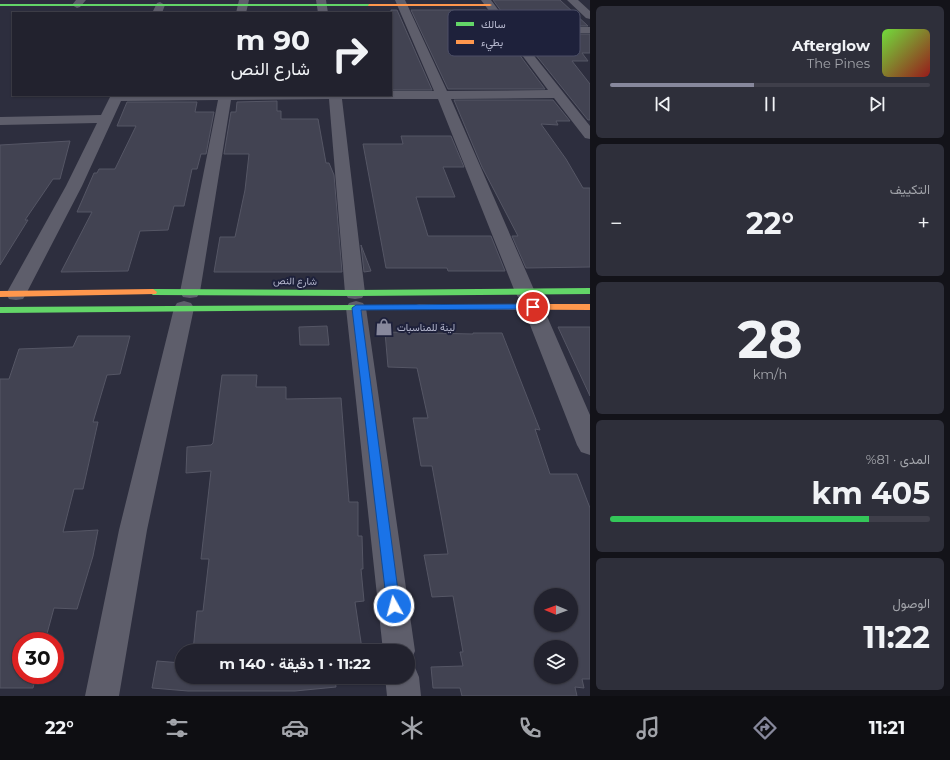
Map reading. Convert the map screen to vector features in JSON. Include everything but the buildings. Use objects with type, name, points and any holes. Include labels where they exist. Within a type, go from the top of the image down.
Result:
[{"type":"main road","points":[[0,5],[79,2],[158,9],[242,6],[322,6],[401,2],[488,2]]},
{"type":"main road","name":"شارع النص","points":[[410,307],[529,299],[590,291]]},
{"type":"main road","name":"شارع النص","points":[[8,294],[187,300],[358,303],[529,299],[590,307]]},
{"type":"main road","name":"شارع النص","points":[[0,311],[187,300],[358,303]]},
{"type":"street","points":[[572,0],[590,16]]},
{"type":"street","points":[[401,2],[590,445]]},
{"type":"street","points":[[528,56],[557,94],[584,119],[590,134]]},
{"type":"street","points":[[392,96],[557,94]]},
{"type":"street","points":[[8,294],[74,186],[116,96],[225,96],[187,300],[132,530],[102,696]]},
{"type":"street","points":[[335,96],[398,644]]},
{"type":"street","points":[[0,121],[104,119]]},
{"type":"street","points":[[403,684],[404,696]]},
{"type":"traffic: fast","points":[[0,5],[369,5]]},
{"type":"traffic: fast","points":[[153,292],[355,293],[590,291]]},
{"type":"traffic: fast","points":[[0,310],[355,308]]},
{"type":"traffic: slow","points":[[369,5],[490,5]]},
{"type":"traffic: slow","points":[[0,294],[153,292]]},
{"type":"traffic: slow","points":[[419,307],[590,307]]},
{"type":"place","name":"لينة للمناسبات","points":[[384,327]]},
{"type":"route","points":[[394,606],[356,308],[533,307]]}]
